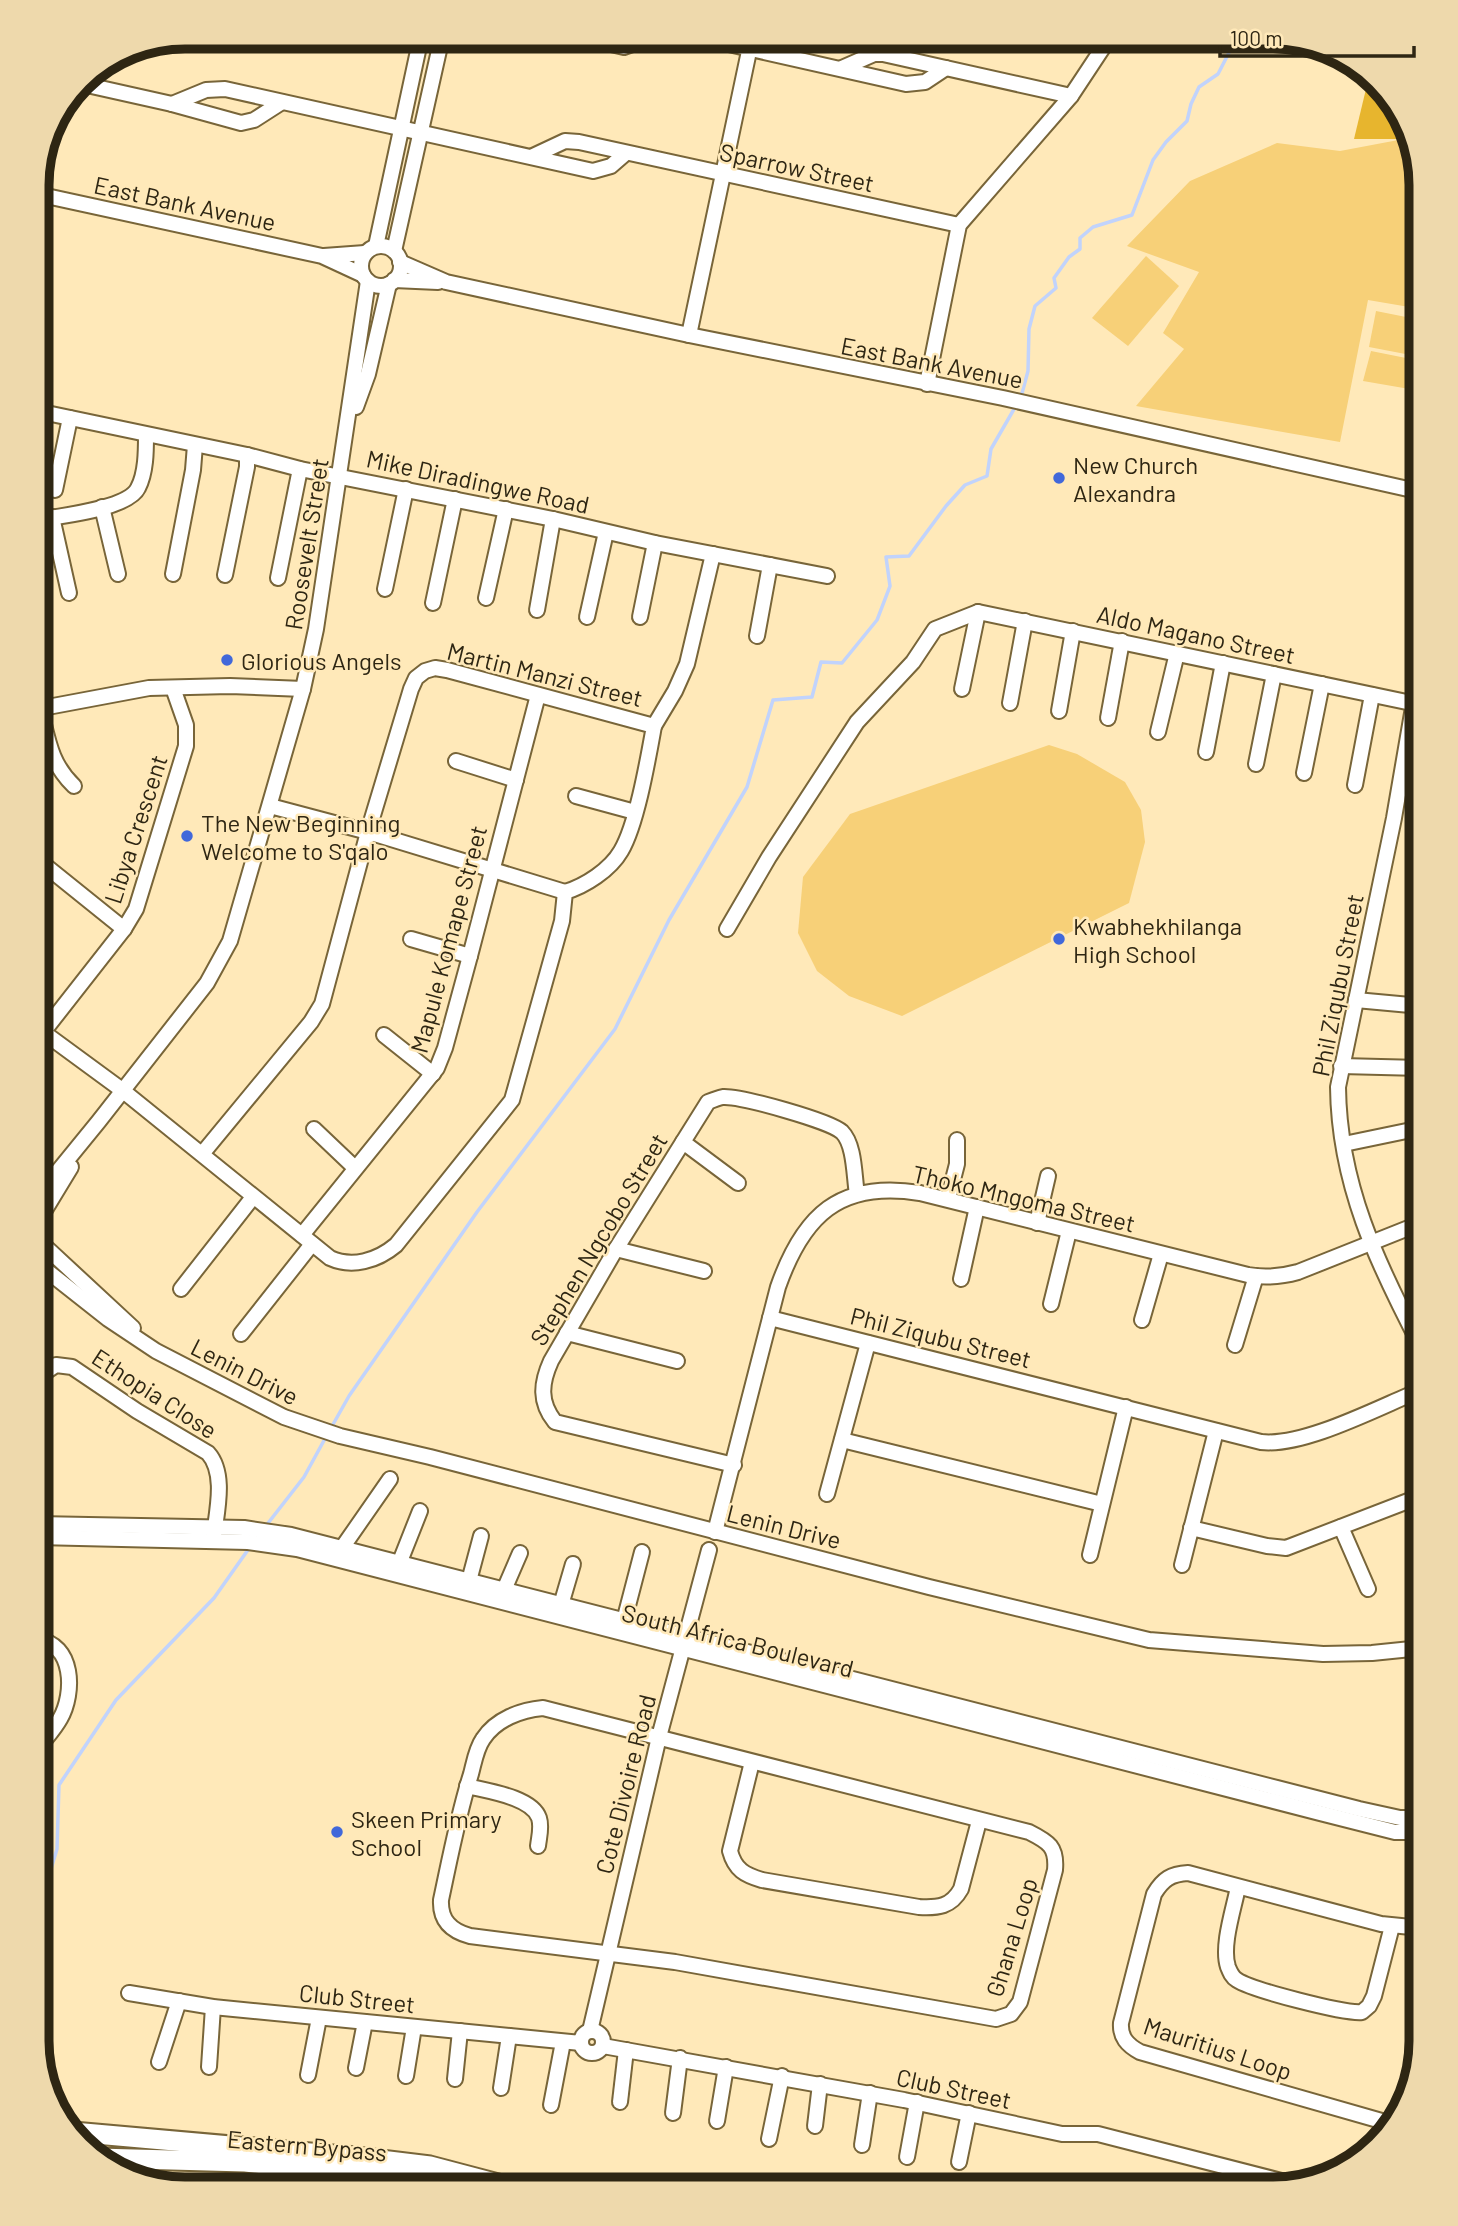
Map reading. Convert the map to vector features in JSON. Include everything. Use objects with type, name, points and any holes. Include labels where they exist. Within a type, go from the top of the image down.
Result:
[{"type":"highway","points":[[85,2133],[356,2157],[430,2166],[471,2177]]},
{"type":"highway","name":"Eastern Bypass","points":[[117,2159],[245,2162],[395,2177]]},
{"type":"street","points":[[418,49],[402,128],[371,250],[361,262],[366,278],[378,285],[391,282],[400,272],[397,256],[439,49]]},
{"type":"street","points":[[689,335],[750,49]]},
{"type":"street","points":[[773,49],[915,84],[933,78],[946,68]]},
{"type":"street","points":[[927,384],[960,225],[1071,96],[1102,49]]},
{"type":"street","points":[[842,68],[878,54],[1071,96]]},
{"type":"street","points":[[92,86],[241,123],[254,120],[282,102]]},
{"type":"street","points":[[172,104],[216,89],[593,170],[611,166],[626,153]]},
{"type":"street","name":"Sparrow Street","points":[[533,156],[565,141],[960,225]]},
{"type":"street","name":"East Bank Avenue","points":[[49,197],[323,256],[366,278]]},
{"type":"street","points":[[371,250],[383,246],[397,256]]},
{"type":"street","name":"East Bank Avenue","points":[[323,256],[371,250]]},
{"type":"street","name":"East Bank Avenue","points":[[397,256],[446,282]]},
{"type":"street","name":"Roosevelt Street","points":[[49,1182],[207,983],[221,960],[239,916],[303,689],[316,629],[348,425],[366,278]]},
{"type":"street","name":"East Bank Avenue","points":[[391,282],[446,282],[689,335],[1003,398],[1409,488]]},
{"type":"street","name":"Roosevelt Street","points":[[348,425],[368,374],[391,282]]},
{"type":"street","name":"Mike Diradingwe Road","points":[[49,414],[247,455],[300,469],[827,576]]},
{"type":"street","points":[[55,490],[70,418]]},
{"type":"street","points":[[49,518],[127,499],[138,489],[146,435]]},
{"type":"street","points":[[173,574],[193,470],[195,445]]},
{"type":"street","points":[[225,575],[247,467],[247,455]]},
{"type":"street","points":[[278,578],[300,469]]},
{"type":"street","points":[[385,589],[406,489]]},
{"type":"street","points":[[433,603],[455,499]]},
{"type":"street","points":[[102,507],[118,574]]},
{"type":"street","points":[[486,598],[506,509]]},
{"type":"street","points":[[52,517],[69,593]]},
{"type":"street","points":[[537,610],[553,519]]},
{"type":"street","points":[[587,617],[606,532]]},
{"type":"street","points":[[640,617],[655,542]]},
{"type":"street","points":[[654,726],[676,691],[687,664],[713,554]]},
{"type":"street","points":[[757,636],[770,565]]},
{"type":"street","points":[[962,689],[978,612]]},
{"type":"street","name":"Aldo Magano Street","points":[[727,929],[769,857],[857,722],[913,662],[935,629],[962,617],[978,612],[1409,702]]},
{"type":"street","points":[[1010,703],[1025,621]]},
{"type":"street","points":[[1059,711],[1073,631]]},
{"type":"street","points":[[1108,718],[1122,641]]},
{"type":"street","points":[[1158,733],[1177,653]]},
{"type":"street","points":[[1206,752],[1223,663]]},
{"type":"street","name":"Martin Manzi Street","points":[[202,1154],[311,1022],[322,1004],[406,704],[416,678],[421,673],[435,668],[654,726],[635,812],[623,848],[614,860],[587,882],[565,891]]},
{"type":"street","points":[[1256,764],[1274,674]]},
{"type":"street","points":[[1304,772],[1322,684]]},
{"type":"street","points":[[49,707],[130,690],[230,686],[303,689]]},
{"type":"street","name":"Libya Crescent","points":[[49,1025],[124,929],[140,901],[187,746],[187,725],[173,688]]},
{"type":"street","name":"Mapule Komape Street","points":[[241,1334],[355,1168],[433,1074],[445,1048],[538,695]]},
{"type":"street","points":[[1355,785],[1373,695]]},
{"type":"street","points":[[49,744],[61,773],[74,786]]},
{"type":"street","name":"Phil Ziqubu Street","points":[[1409,744],[1341,1066],[1339,1111],[1358,1210],[1369,1242],[1409,1323]]},
{"type":"street","points":[[456,761],[516,780]]},
{"type":"street","points":[[576,796],[635,812]]},
{"type":"street","points":[[49,1042],[122,1090],[307,1240],[339,1262],[369,1260],[387,1253],[396,1245],[508,1106],[515,1090],[562,921],[565,891],[368,832],[270,806]]},
{"type":"street","points":[[49,872],[124,929]]},
{"type":"street","points":[[411,939],[470,956]]},
{"type":"street","points":[[1356,1000],[1409,1005]]},
{"type":"street","points":[[384,1035],[433,1074]]},
{"type":"street","points":[[1341,1066],[1409,1068]]},
{"type":"street","name":"Stephen Ngcobo Street","points":[[734,1465],[555,1422],[544,1403],[542,1386],[551,1361],[616,1249],[708,1102],[721,1097],[738,1099],[793,1113],[842,1132],[850,1150],[857,1194]]},
{"type":"street","name":"Roosevelt Street","points":[[49,1203],[99,1121]]},
{"type":"street","points":[[314,1129],[355,1168]]},
{"type":"street","points":[[1344,1144],[1409,1130]]},
{"type":"street","points":[[948,1199],[957,1164],[957,1140]]},
{"type":"street","points":[[683,1142],[738,1183]]},
{"type":"street","points":[[1037,1223],[1048,1176]]},
{"type":"street","name":"Thoko Mngoma Street","points":[[715,1532],[784,1269],[807,1227],[818,1214],[857,1194],[905,1191],[948,1199],[1255,1276],[1282,1276],[1298,1272],[1409,1227]]},
{"type":"street","points":[[181,1289],[253,1197]]},
{"type":"street","points":[[961,1279],[977,1207]]},
{"type":"street","points":[[1051,1304],[1069,1231]]},
{"type":"street","points":[[616,1249],[704,1271]]},
{"type":"street","points":[[49,1250],[156,1351]]},
{"type":"street","points":[[1143,1320],[1161,1254]]},
{"type":"street","points":[[49,1272],[128,1334],[156,1351]]},
{"type":"street","points":[[1235,1345],[1255,1276]]},
{"type":"street","name":"Phil Ziqubu Street","points":[[770,1318],[1261,1442],[1290,1442],[1409,1395]]},
{"type":"street","points":[[567,1333],[677,1361]]},
{"type":"street","points":[[827,1494],[868,1343]]},
{"type":"street","name":"Lenin Drive","points":[[156,1351],[276,1413],[320,1430],[1150,1640],[1323,1654],[1409,1649]]},
{"type":"street","name":"Ethopia Close","points":[[49,1370],[56,1365],[72,1367],[137,1411],[208,1453],[214,1460],[218,1477],[215,1537]]},
{"type":"street","points":[[1090,1555],[1126,1407]]},
{"type":"street","points":[[1182,1565],[1216,1431]]},
{"type":"street","points":[[842,1440],[1102,1504]]},
{"type":"street","points":[[342,1548],[390,1479]]},
{"type":"street","points":[[1191,1528],[1279,1548],[1291,1547],[1409,1501]]},
{"type":"street","points":[[399,1564],[420,1511]]},
{"type":"street","name":"South Africa Boulevard","points":[[49,1525],[215,1537],[276,1545],[684,1642],[1359,1809],[1409,1818]]},
{"type":"street","name":"South Africa Boulevard","points":[[49,1537],[215,1537],[235,1527],[291,1535],[624,1621],[684,1642],[1395,1832],[1409,1832]]},
{"type":"street","points":[[1341,1527],[1367,1589]]},
{"type":"street","points":[[469,1581],[481,1536]]},
{"type":"street","name":"Cote Divoire Road","points":[[590,2031],[659,1737],[709,1550]]},
{"type":"street","points":[[624,1621],[642,1552]]},
{"type":"street","points":[[504,1590],[520,1553]]},
{"type":"street","points":[[561,1605],[573,1564]]},
{"type":"street","points":[[49,1642],[64,1655],[68,1688],[65,1709],[49,1734]]},
{"type":"street","name":"Ghana Loop","points":[[543,1708],[752,1762],[1029,1832],[1051,1846],[1056,1856],[1055,1870],[1020,2002],[1012,2014],[996,2019],[866,1994],[607,1952],[470,1936],[453,1929],[442,1914],[440,1900],[467,1786],[484,1738],[499,1723],[530,1709],[543,1708]]},
{"type":"street","points":[[752,1762],[730,1852],[740,1871],[762,1880],[919,1906],[943,1906],[956,1898],[961,1889],[979,1821]]},
{"type":"street","points":[[467,1786],[518,1800],[535,1810],[540,1825],[538,1846]]},
{"type":"street","name":"Mauritius Loop","points":[[1383,2121],[1140,2052],[1123,2037],[1121,2023],[1154,1894],[1162,1881],[1173,1874],[1188,1873],[1392,1926],[1409,1927]]},
{"type":"street","points":[[1238,1887],[1226,1950],[1228,1967],[1235,1979],[1251,1986],[1345,2011],[1362,2012],[1369,2006],[1392,1926]]},
{"type":"street","name":"Club Street","points":[[129,1993],[213,2007],[581,2043]]},
{"type":"street","points":[[159,2062],[179,2001]]},
{"type":"street","points":[[209,2067],[213,2007]]},
{"type":"street","points":[[309,2075],[319,2018]]},
{"type":"street","points":[[356,2068],[365,2022]]},
{"type":"street","points":[[406,2076],[414,2027]]},
{"type":"street","points":[[455,2079],[460,2031]]},
{"type":"street","points":[[590,2031],[602,2036],[603,2046],[598,2051],[589,2053],[583,2049],[581,2043],[582,2037],[590,2031]]},
{"type":"street","points":[[501,2088],[509,2036]]},
{"type":"street","points":[[551,2105],[564,2042]]},
{"type":"street","name":"Club Street","points":[[603,2046],[782,2076],[1062,2134],[1091,2133],[1140,2143],[1267,2177]]},
{"type":"street","points":[[620,2102],[626,2049]]},
{"type":"street","points":[[673,2113],[680,2058]]},
{"type":"street","points":[[717,2121],[726,2067]]},
{"type":"street","points":[[769,2139],[782,2076]]},
{"type":"street","points":[[815,2126],[820,2084]]},
{"type":"street","points":[[862,2145],[870,2093]]},
{"type":"street","points":[[907,2157],[917,2102]]},
{"type":"street","points":[[959,2162],[969,2113]]},
{"type":"shaded area","points":[[1366,89],[1381,102],[1401,139],[1354,139]]},
{"type":"shaded area","points":[[1401,140],[1408,167],[1409,185],[1409,307],[1368,300],[1340,442],[1136,406],[1184,349],[1163,333],[1199,272],[1127,246],[1190,181],[1277,143],[1340,151]]},
{"type":"shaded area","points":[[1146,256],[1179,286],[1128,346],[1092,318]]},
{"type":"shaded area","points":[[1376,311],[1409,318],[1409,355],[1369,347]]},
{"type":"shaded area","points":[[1371,351],[1409,359],[1409,389],[1363,381]]},
{"type":"shaded area","points":[[1049,745],[1077,754],[1125,782],[1141,810],[1145,842],[1129,903],[902,1016],[849,996],[817,971],[798,933],[803,877],[850,814]]},
{"type":"waterway","points":[[1021,397],[1028,371],[1029,329],[1035,306],[1056,288],[1054,278],[1069,257],[1080,249],[1080,238],[1093,227],[1132,215],[1153,160],[1187,121],[1199,87],[1218,74],[1231,49]]},
{"type":"waterway","points":[[331,1428],[349,1396],[477,1212],[615,1029],[669,920],[747,787],[773,700],[812,697],[821,662],[842,663],[877,620],[890,586],[886,557],[909,556],[965,485],[987,476],[991,449],[1017,404]]},
{"type":"waterway","points":[[265,1527],[304,1477],[327,1435]]},
{"type":"waterway","points":[[49,1872],[57,1849],[59,1785],[116,1700],[214,1598],[250,1547]]},
{"type":"place","name":"New Church Alexandra","points":[[1059,478]]},
{"type":"place","name":"Glorious Angels","points":[[227,660]]},
{"type":"place","name":"The New Beginning Welcome to S'qalo","points":[[187,836]]},
{"type":"place","name":"Kwabhekhilanga High School","points":[[1059,939]]},
{"type":"place","name":"Skeen Primary School","points":[[337,1832]]}]
